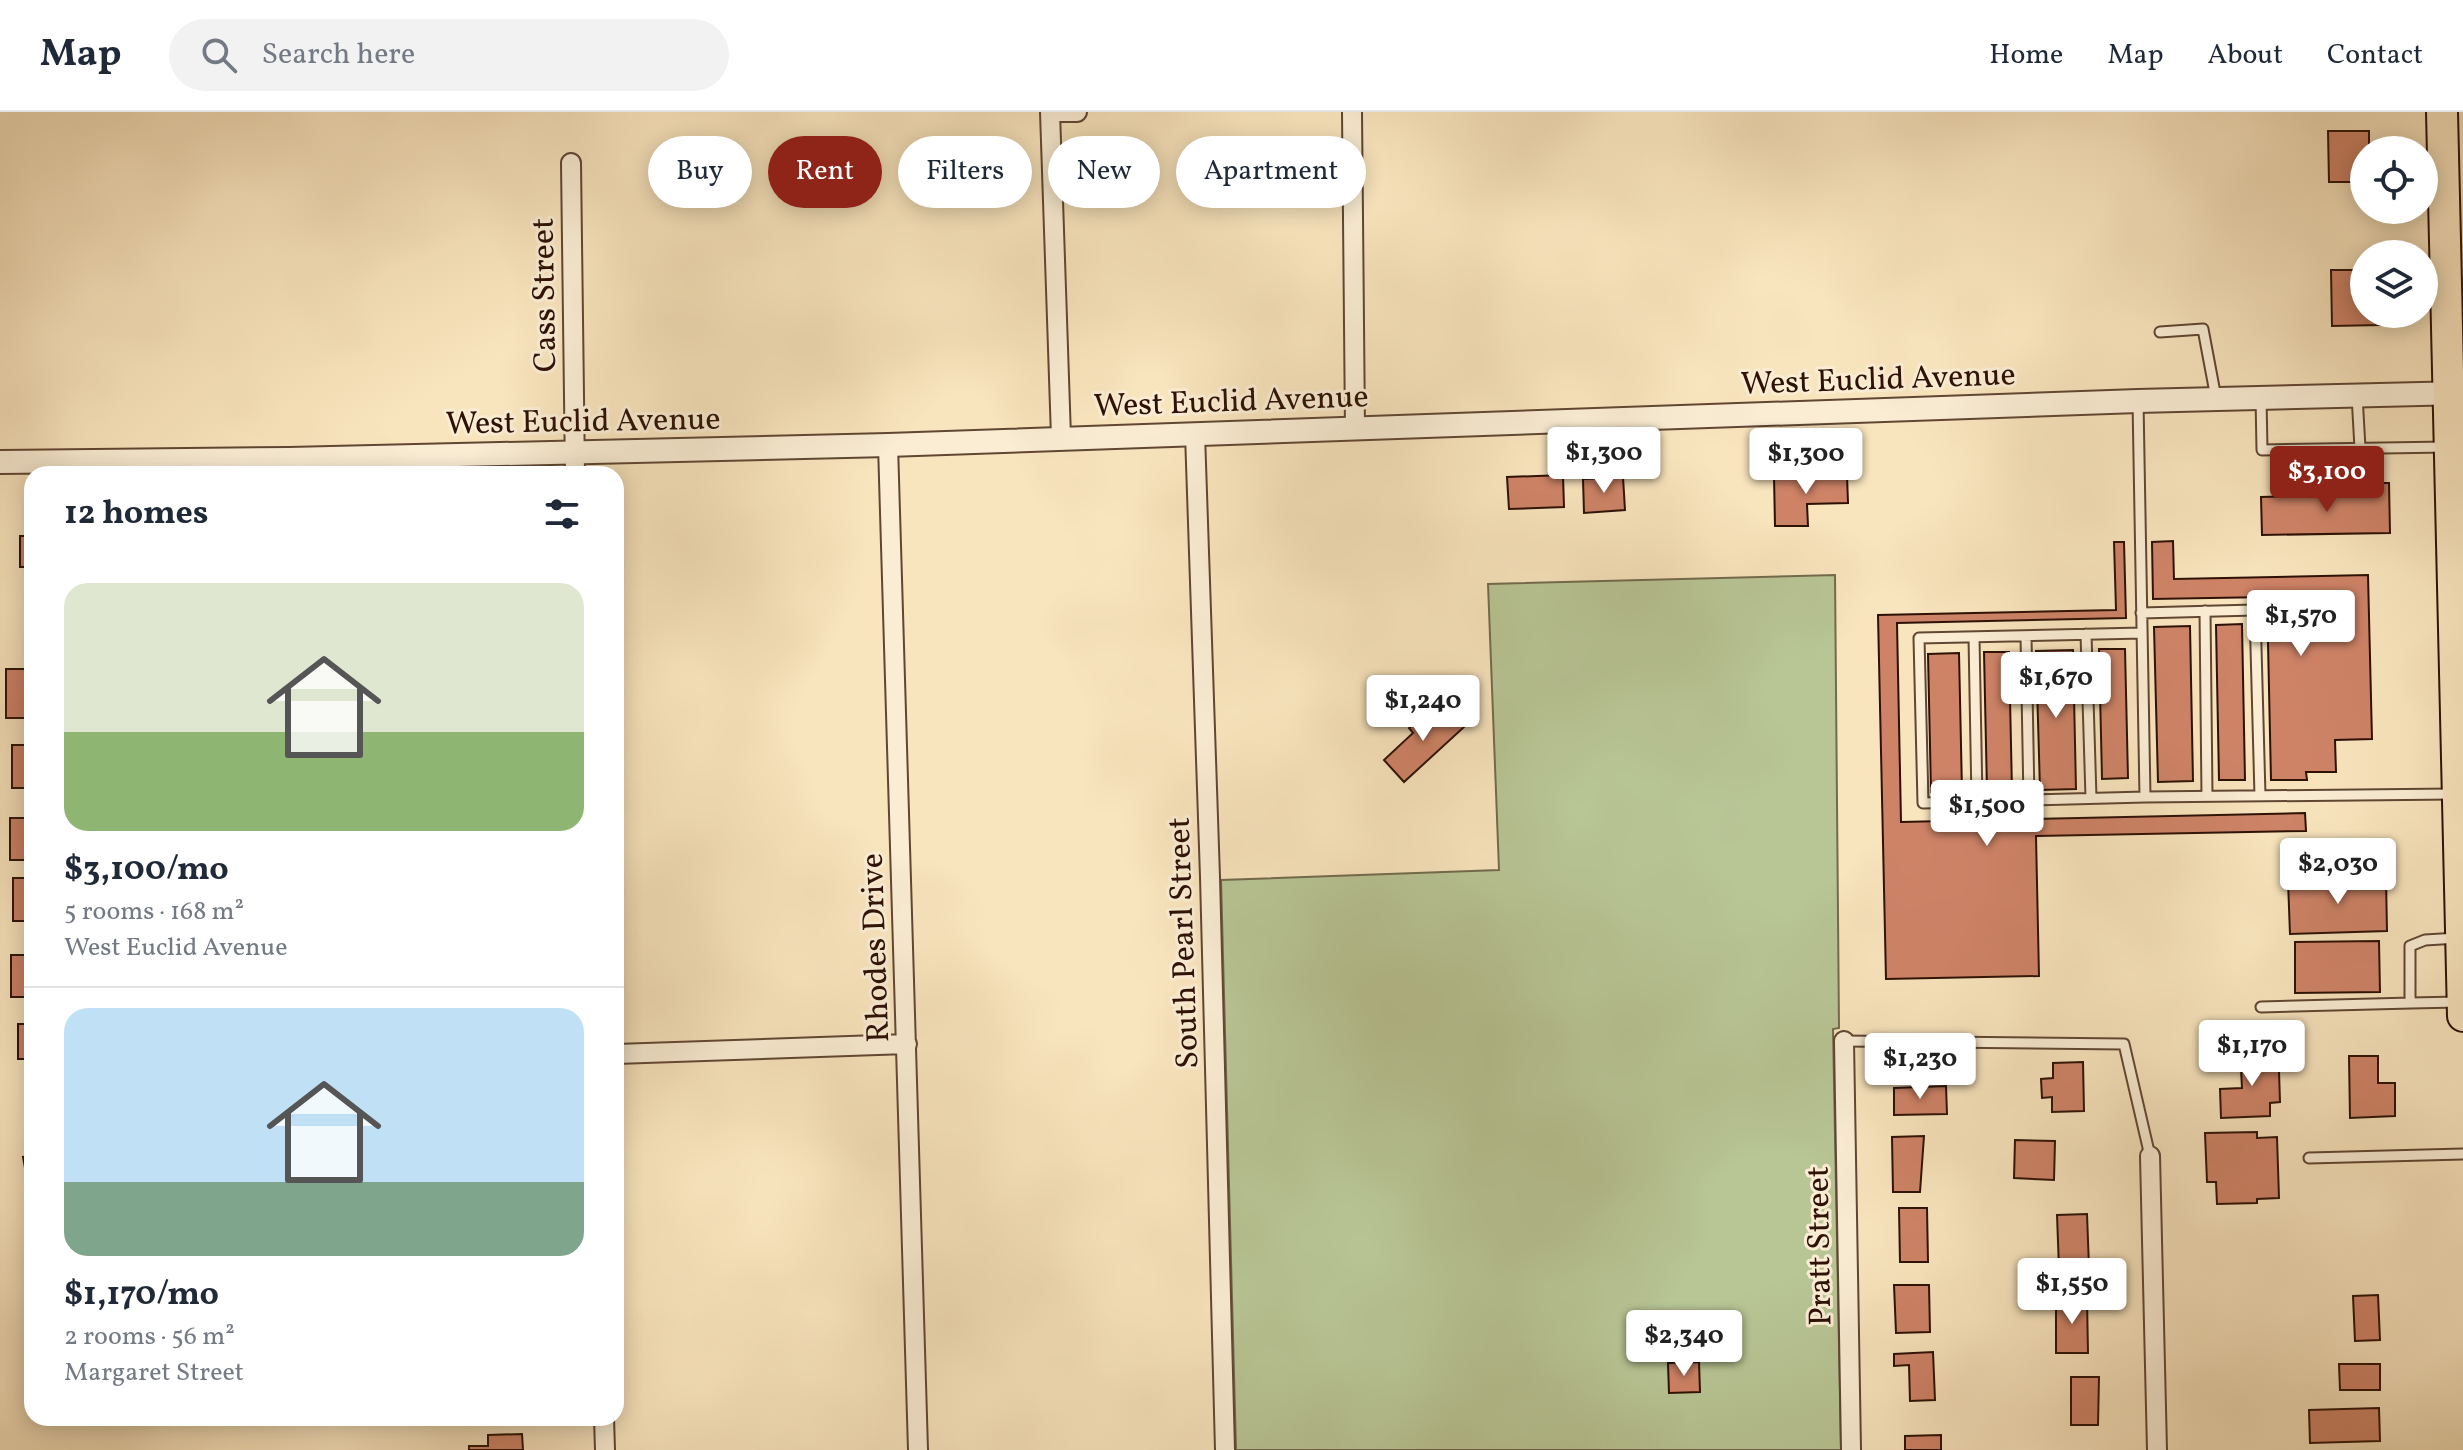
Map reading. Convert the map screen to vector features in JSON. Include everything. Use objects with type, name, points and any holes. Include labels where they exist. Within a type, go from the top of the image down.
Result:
[{"type":"highway","points":[[2442,112],[2456,393],[2450,447],[2459,621],[2458,794],[2463,1016]]},
{"type":"street","points":[[1061,437],[1050,112],[1077,112]]},
{"type":"street","points":[[1352,112],[1355,429]]},
{"type":"street","name":"Cass Street","points":[[571,163],[575,463]]},
{"type":"street","name":"West Euclid Avenue","points":[[0,462],[289,459],[575,463],[1061,437],[2216,398],[2456,393]]},
{"type":"street","name":"South Pearl Street","points":[[1195,434],[1225,1450]]},
{"type":"street","name":"Rhodes Drive","points":[[888,445],[918,1450]]},
{"type":"street","name":"Pratt Street","points":[[1844,1041],[1851,1450]]},
{"type":"street","points":[[624,1054],[907,1044]]},
{"type":"street","points":[[2150,1156],[2157,1450]]},
{"type":"street","points":[[604,1426],[605,1450]]},
{"type":"lane","points":[[2160,332],[2203,329],[2216,398]]},
{"type":"lane","points":[[2357,395],[2360,448]]},
{"type":"lane","points":[[2261,397],[2262,450],[2450,447]]},
{"type":"lane","points":[[2138,401],[2145,797]]},
{"type":"lane","points":[[2141,613],[2255,610],[2260,796]]},
{"type":"lane","points":[[2205,611],[2207,796]]},
{"type":"lane","points":[[2142,633],[1919,638],[1923,803],[2458,794]]},
{"type":"lane","points":[[2086,634],[2091,798]]},
{"type":"lane","points":[[2026,636],[2029,800]]},
{"type":"lane","points":[[1974,637],[1977,801]]},
{"type":"lane","points":[[2411,1003],[2410,946],[2425,940],[2461,938]]},
{"type":"lane","points":[[2261,1007],[2463,1002]]},
{"type":"lane","points":[[1844,1041],[2124,1044],[2150,1156]]},
{"type":"lane","points":[[2309,1158],[2463,1154]]},
{"type":"green space","points":[[1835,575],[1839,1028],[1833,1029],[1841,1450],[1236,1450],[1221,880],[1499,870],[1488,584]]},
{"type":"building","points":[[2328,131],[2369,131],[2369,136],[2350,136],[2350,182],[2329,182]]},
{"type":"building","points":[[2331,270],[2350,270],[2350,326],[2332,326]]},
{"type":"building","points":[[1563,475],[1564,507],[1509,509],[1507,477]]},
{"type":"building","points":[[1847,475],[1848,503],[1807,504],[1808,526],[1775,526],[1774,476]]},
{"type":"building","points":[[1623,477],[1625,510],[1584,513],[1583,479]]},
{"type":"building","points":[[2379,483],[2389,483],[2390,533],[2262,535],[2261,497],[2380,494]]},
{"type":"building","points":[[20,536],[24,536],[24,567],[20,567]]},
{"type":"building","points":[[2173,541],[2174,579],[2368,575],[2372,739],[2335,740],[2336,772],[2306,772],[2307,780],[2271,780],[2267,597],[2153,599],[2152,542]]},
{"type":"building","points":[[2114,542],[2124,542],[2126,618],[1897,623],[1901,822],[2305,813],[2306,831],[2036,836],[2039,976],[1886,979],[1878,615],[2116,610]]},
{"type":"building","points":[[2242,624],[2245,780],[2219,780],[2216,625]]},
{"type":"building","points":[[2190,626],[2193,781],[2158,782],[2154,627]]},
{"type":"building","points":[[2099,649],[2125,649],[2128,778],[2102,779]]},
{"type":"building","points":[[2073,650],[2076,789],[2040,790],[2036,651]]},
{"type":"building","points":[[1984,652],[2009,652],[2012,791],[1987,791]]},
{"type":"building","points":[[1959,653],[1962,791],[1931,792],[1928,654]]},
{"type":"building","points":[[6,669],[24,669],[24,718],[6,718]]},
{"type":"building","points":[[1447,709],[1464,727],[1404,782],[1384,760],[1413,733],[1409,728],[1426,712],[1435,721]]},
{"type":"building","points":[[12,745],[24,745],[24,788],[12,788]]},
{"type":"building","points":[[10,818],[24,818],[24,860],[10,860]]},
{"type":"building","points":[[13,878],[24,878],[24,921],[13,921]]},
{"type":"building","points":[[2386,879],[2387,931],[2290,934],[2288,881]]},
{"type":"building","points":[[2379,941],[2380,992],[2295,993],[2295,942]]},
{"type":"building","points":[[11,955],[24,955],[24,997],[11,997]]},
{"type":"building","points":[[18,1024],[24,1024],[24,1059],[18,1059]]},
{"type":"building","points":[[2266,1048],[2267,1071],[2279,1071],[2280,1102],[2270,1103],[2270,1116],[2221,1118],[2220,1089],[2242,1088],[2240,1049]]},
{"type":"building","points":[[2349,1056],[2378,1056],[2378,1083],[2395,1083],[2395,1116],[2350,1118]]},
{"type":"building","points":[[2083,1062],[2084,1111],[2052,1112],[2052,1097],[2042,1098],[2041,1079],[2053,1078],[2053,1063]]},
{"type":"building","points":[[1946,1086],[1947,1114],[1894,1115],[1894,1088]]},
{"type":"building","points":[[2257,1132],[2257,1138],[2277,1137],[2279,1198],[2257,1199],[2257,1203],[2217,1204],[2216,1182],[2207,1182],[2205,1133]]},
{"type":"building","points":[[1924,1136],[1920,1192],[1893,1192],[1892,1137]]},
{"type":"building","points":[[2015,1140],[2055,1141],[2054,1180],[2014,1178]]},
{"type":"building","points":[[1899,1208],[1927,1208],[1928,1262],[1900,1262]]},
{"type":"building","points":[[2087,1214],[2089,1267],[2059,1268],[2057,1215]]},
{"type":"building","points":[[1894,1285],[1929,1285],[1930,1332],[1896,1333]]},
{"type":"building","points":[[2378,1295],[2380,1340],[2355,1341],[2353,1296]]},
{"type":"building","points":[[2056,1299],[2087,1299],[2088,1353],[2056,1353]]},
{"type":"building","points":[[1933,1352],[1935,1400],[1910,1401],[1909,1365],[1894,1366],[1894,1354]]},
{"type":"building","points":[[1699,1362],[1700,1392],[1669,1393],[1668,1363]]},
{"type":"building","points":[[2339,1364],[2380,1364],[2380,1390],[2340,1390]]},
{"type":"building","points":[[2071,1377],[2099,1377],[2098,1425],[2071,1425]]},
{"type":"building","points":[[2379,1408],[2380,1441],[2310,1443],[2309,1410]]},
{"type":"building","points":[[522,1434],[523,1450],[469,1450],[469,1446],[488,1446],[488,1435]]},
{"type":"building","points":[[1941,1435],[1941,1450],[1905,1450],[1905,1436]]}]
